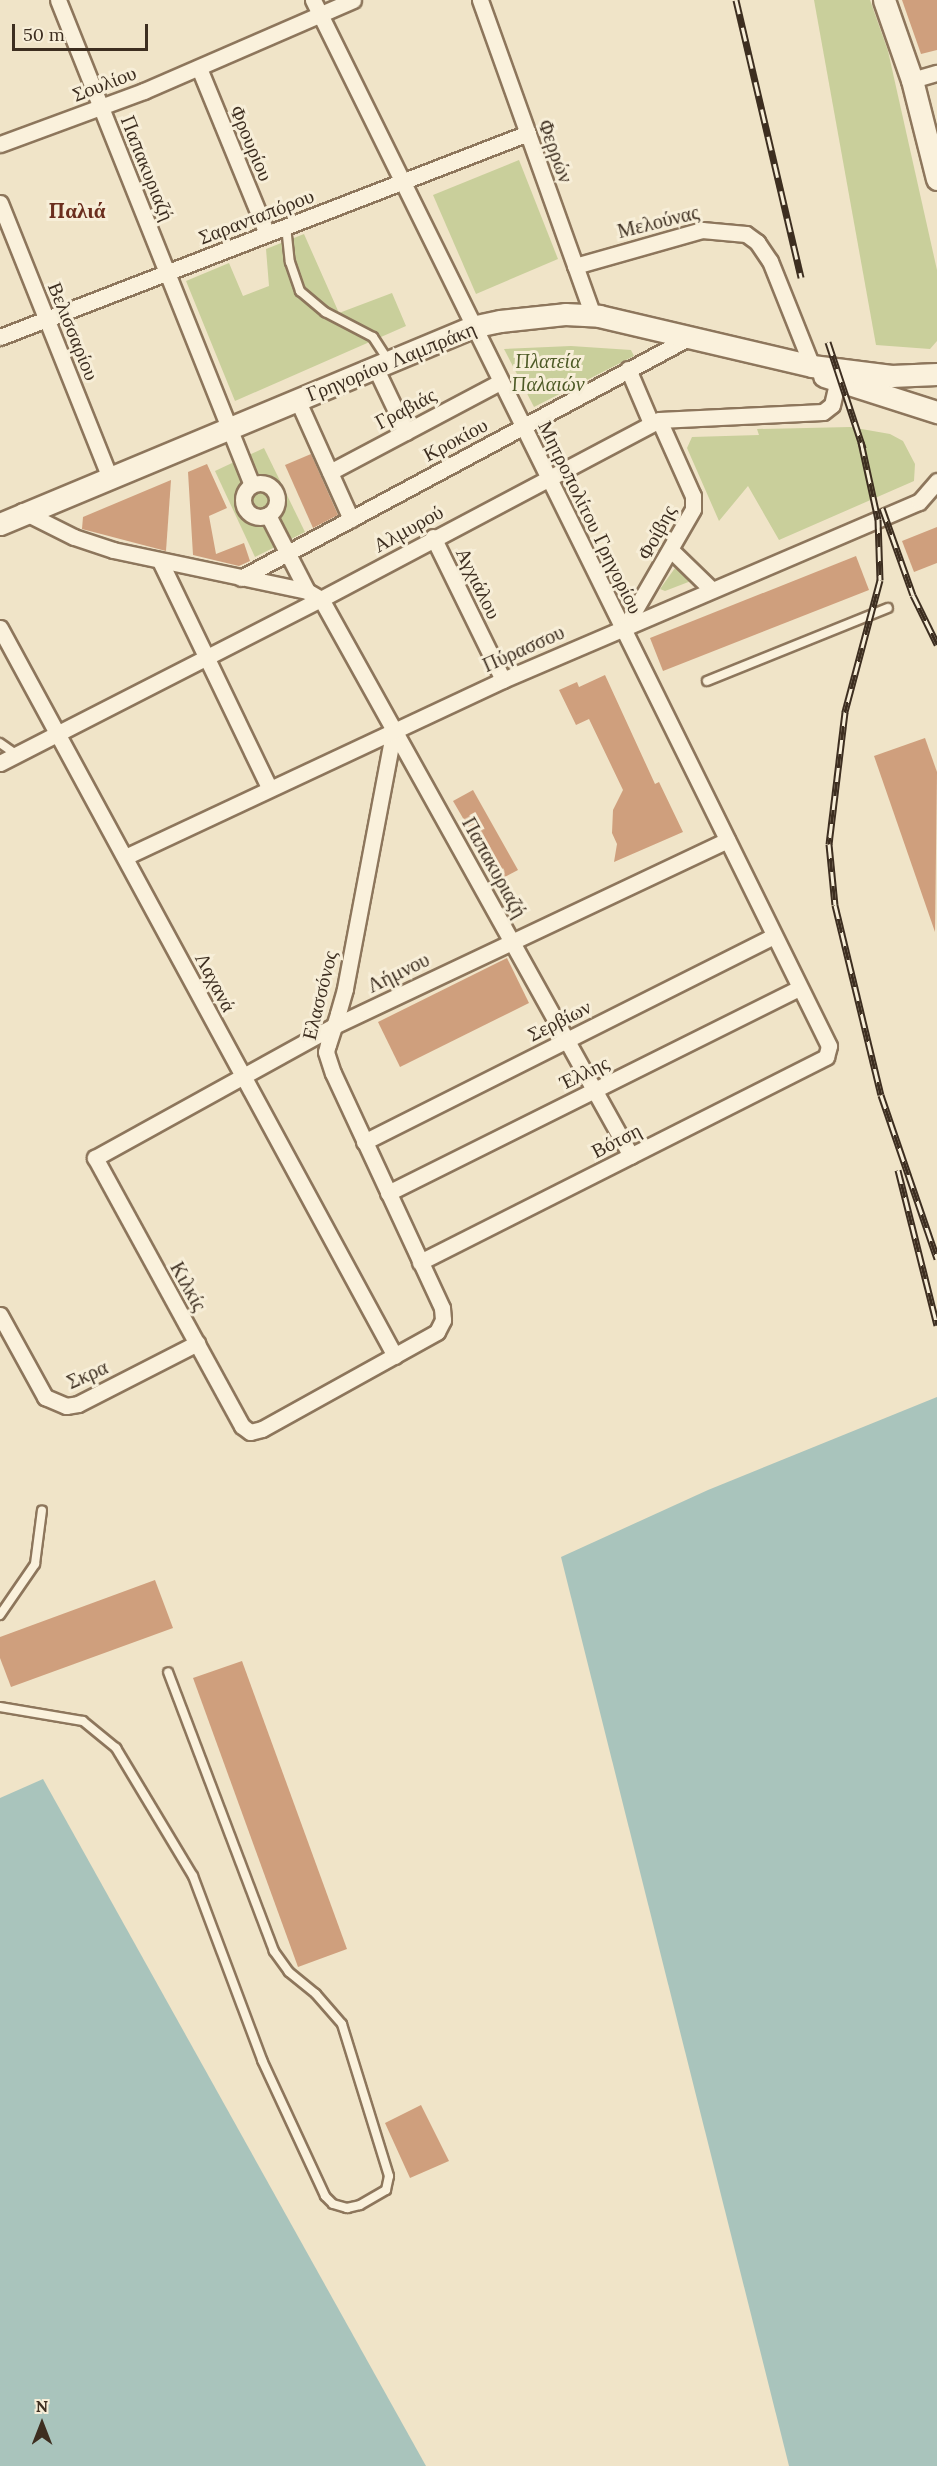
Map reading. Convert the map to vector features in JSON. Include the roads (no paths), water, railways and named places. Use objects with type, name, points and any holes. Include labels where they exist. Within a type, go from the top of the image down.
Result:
[{"type":"main road","points":[[884,0],[912,80],[937,179]]},
{"type":"main road","name":"Γρηγορίου Λαμπράκη","points":[[0,517],[22,511],[109,476],[472,327],[531,317],[593,315],[812,366]]},
{"type":"main road","points":[[812,366],[891,376],[937,374]]},
{"type":"main road","points":[[812,366],[837,383],[937,412]]},
{"type":"main road","name":"Γρηγορίου Λαμπράκη","points":[[0,524],[22,511]]},
{"type":"street","name":"Παπακυριαζή","points":[[58,0],[252,485]]},
{"type":"street","name":"Μητροπολίτου Γρηγορίου","points":[[313,0],[472,327],[727,840],[798,989],[830,1046],[829,1053]]},
{"type":"street","name":"Σουλίου","points":[[0,144],[102,107],[198,68],[353,0]]},
{"type":"street","name":"Φερρών","points":[[480,0],[593,315]]},
{"type":"street","name":"Φρουρίου","points":[[198,68],[267,234]]},
{"type":"street","points":[[912,80],[937,73]]},
{"type":"street","name":"Σαρανταπόρου","points":[[0,337],[528,134]]},
{"type":"street","name":"Βελισσαρίου","points":[[0,203],[109,476]]},
{"type":"street","name":"Μελούνας","points":[[575,266],[702,230],[746,234],[757,242],[770,261],[812,366]]},
{"type":"street","name":"Κροκίου","points":[[241,578],[690,337]]},
{"type":"street","points":[[382,364],[406,432]]},
{"type":"street","name":"Φοίβης","points":[[623,628],[690,520],[693,496],[628,369]]},
{"type":"street","name":"Γραβιάς","points":[[330,472],[500,382]]},
{"type":"street","name":"Αλμυρού","points":[[0,763],[321,599],[433,537],[655,422],[823,412],[832,405],[837,383]]},
{"type":"street","points":[[297,399],[351,519]]},
{"type":"street","name":"Πύρασσου","points":[[125,858],[394,729],[711,589],[919,501],[937,481]]},
{"type":"street","points":[[265,484],[275,492],[276,505],[268,514],[255,516],[245,508],[244,495],[252,485],[265,484]]},
{"type":"street","points":[[22,511],[74,537],[161,563],[307,591],[321,599]]},
{"type":"street","points":[[268,514],[307,591]]},
{"type":"street","name":"Αγχιάλου","points":[[433,537],[503,680]]},
{"type":"street","points":[[672,551],[711,589]]},
{"type":"street","points":[[161,563],[269,788]]},
{"type":"street","name":"Παπακυριαζή","points":[[321,599],[632,1156]]},
{"type":"street","name":"Λαχανά","points":[[0,628],[395,1356]]},
{"type":"street","name":"Ελασσόνος","points":[[394,729],[327,1058],[442,1308],[443,1320],[437,1332],[395,1356]]},
{"type":"street","name":"Λήμνου","points":[[94,1158],[334,1026],[727,840]]},
{"type":"street","name":"Σερβίων","points":[[364,1142],[773,936]]},
{"type":"street","name":"Έλλης","points":[[388,1193],[798,989]]},
{"type":"street","name":"Βότση","points":[[420,1262],[632,1156],[829,1053]]},
{"type":"street","name":"Κιλκίς","points":[[94,1158],[242,1425],[250,1432],[262,1429],[395,1356]]},
{"type":"street","name":"Σκρα","points":[[0,1315],[45,1397],[66,1406],[78,1404],[197,1343]]},
{"type":"lane","points":[[286,226],[292,271],[300,291],[325,312],[373,337],[382,364]]},
{"type":"lane","points":[[707,681],[888,608]]},
{"type":"lane","points":[[0,743],[16,754]]},
{"type":"lane","points":[[0,1615],[35,1564],[42,1510]]},
{"type":"lane","points":[[0,1707],[82,1721],[116,1748],[193,1876],[262,2061],[325,2196],[333,2204],[347,2208],[360,2205],[386,2190],[389,2176],[342,2024],[316,1994],[289,1972],[274,1952],[168,1672]]},
{"type":"water","points":[[937,1397],[937,2466],[789,2466],[561,1557],[708,1490]]},
{"type":"water","points":[[43,1779],[426,2466],[0,2466],[0,1798]]},
{"type":"railway","points":[[736,0],[801,277]]},
{"type":"railway","points":[[828,342],[863,448]]},
{"type":"railway","points":[[861,442],[878,519],[880,580],[845,712],[829,844],[835,905],[881,1095],[937,1259]]},
{"type":"railway","points":[[882,508],[913,595],[937,644]]},
{"type":"railway","points":[[898,1170],[937,1325]]},
{"type":"district","name":"Παλιά","points":[[77,211]]},
{"type":"park label","name":"Πλατεία Παλαιών","points":[[548,372]]}]
